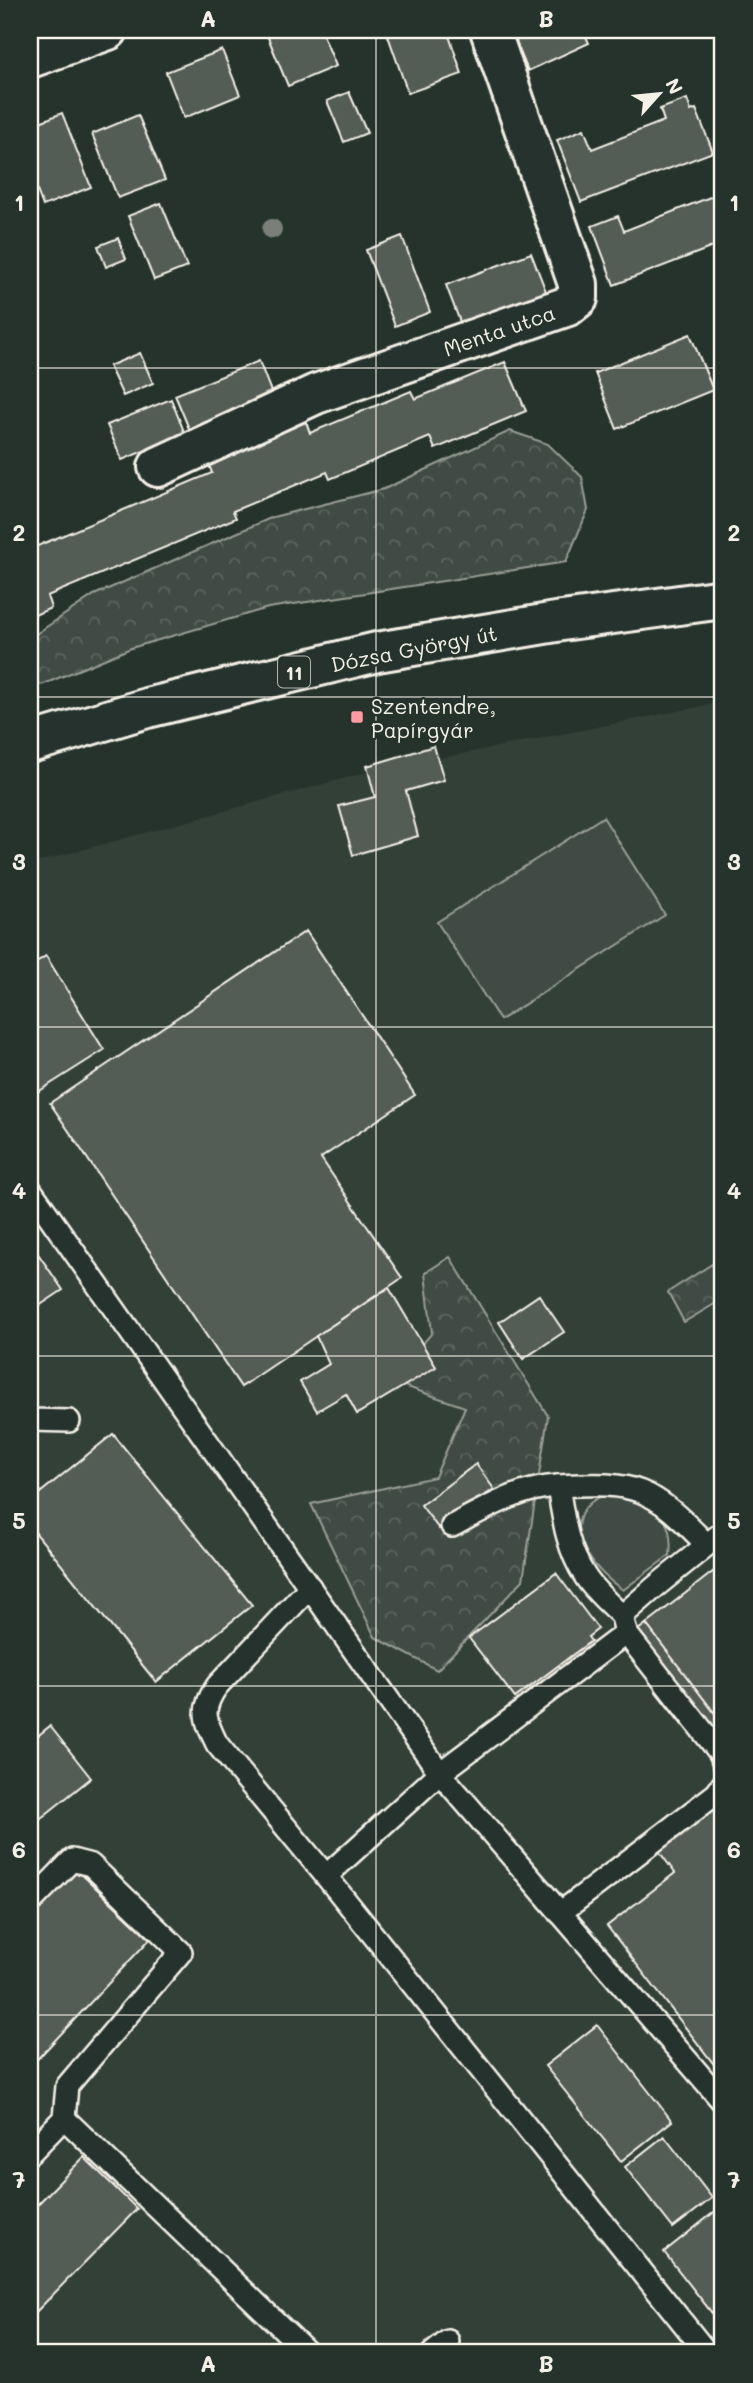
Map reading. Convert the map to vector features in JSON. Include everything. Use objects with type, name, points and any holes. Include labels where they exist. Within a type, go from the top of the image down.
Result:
[{"type":"street","points":[[30,58],[108,30]]},
{"type":"street","name":"Menta utca","points":[[158,467],[316,394],[568,306],[578,298],[578,284],[490,30]]},
{"type":"street","name":"Dózsa György út","points":[[30,743],[147,708],[377,652],[562,621],[723,599]]},
{"type":"lane","points":[[30,1189],[440,1773],[723,2102]]},
{"type":"lane","points":[[30,1420],[69,1421]]},
{"type":"lane","points":[[326,1876],[440,1773],[624,1625],[715,1538],[677,1516],[649,1494],[617,1485],[558,1486],[530,1490],[510,1496],[452,1526]]},
{"type":"lane","points":[[558,1486],[572,1551],[585,1576],[720,1753],[723,1761]]},
{"type":"lane","points":[[310,1587],[209,1697],[205,1712],[208,1726],[217,1744],[326,1876],[707,2353]]},
{"type":"lane","points":[[561,1913],[717,1793],[723,1784]]},
{"type":"lane","points":[[30,1903],[72,1860],[91,1865],[181,1952],[67,2086],[64,2118],[30,2153]]},
{"type":"lane","points":[[64,2118],[308,2353]]},
{"type":"shaded area","points":[[723,702],[723,2353],[30,2353],[30,864],[360,774]]},
{"type":"green space","points":[[510,431],[548,444],[582,477],[588,510],[566,562],[268,608],[131,648],[44,684],[30,687],[30,638],[94,595],[273,517],[384,489]]},
{"type":"green space","points":[[603,817],[665,915],[500,1020],[437,922]]},
{"type":"green space","points":[[450,1257],[548,1416],[523,1580],[437,1670],[375,1637],[311,1504],[435,1477],[465,1407],[390,1381],[432,1333],[425,1273]]},
{"type":"green space","points":[[723,1257],[723,1299],[684,1322],[668,1292]]},
{"type":"green space","points":[[616,1494],[640,1501],[658,1512],[669,1529],[671,1541],[670,1555],[623,1590],[595,1565],[581,1542],[578,1530],[580,1518],[589,1504],[600,1497]]},
{"type":"building","points":[[281,30],[321,30],[336,66],[288,86],[267,35]]},
{"type":"building","points":[[386,30],[447,30],[462,74],[408,93]]},
{"type":"building","points":[[536,30],[583,30],[589,43],[528,71],[515,40]]},
{"type":"building","points":[[222,50],[240,95],[184,118],[166,72]]},
{"type":"building","points":[[349,92],[367,133],[344,142],[327,101]]},
{"type":"building","points":[[687,99],[691,111],[696,109],[713,152],[581,202],[557,140],[584,129],[592,149],[664,121],[660,109]]},
{"type":"building","points":[[62,113],[91,187],[43,206],[30,172],[30,126]]},
{"type":"building","points":[[138,115],[165,180],[118,198],[92,134]]},
{"type":"building","points":[[723,192],[723,243],[614,285],[592,226],[618,216],[624,231]]},
{"type":"building","points":[[161,203],[187,267],[154,280],[128,216]]},
{"type":"building","points":[[402,236],[430,312],[395,326],[366,250]]},
{"type":"building","points":[[118,238],[126,259],[106,267],[98,246]]},
{"type":"building","points":[[531,253],[547,294],[462,327],[446,285]]},
{"type":"building","points":[[690,334],[713,390],[617,429],[595,373]]},
{"type":"building","points":[[140,353],[153,383],[123,396],[109,366]]},
{"type":"building","points":[[259,361],[275,402],[192,436],[175,395]]},
{"type":"building","points":[[505,362],[526,411],[435,449],[430,437],[330,479],[327,472],[233,511],[236,518],[47,596],[51,608],[30,617],[30,549],[212,473],[208,462],[306,422],[310,433],[411,391],[415,399]]},
{"type":"building","points":[[171,399],[185,434],[122,460],[107,425]]},
{"type":"building","points":[[434,746],[444,780],[406,791],[418,836],[353,855],[339,806],[375,797],[367,766]]},
{"type":"building","points":[[306,931],[415,1095],[321,1158],[402,1278],[241,1387],[50,1103]]},
{"type":"building","points":[[46,956],[104,1050],[30,1097],[30,966]]},
{"type":"building","points":[[30,1242],[63,1290],[30,1312]]},
{"type":"building","points":[[389,1288],[436,1367],[357,1414],[346,1394],[317,1411],[300,1382],[329,1364],[316,1336]]},
{"type":"building","points":[[539,1295],[564,1332],[523,1359],[499,1322]]},
{"type":"building","points":[[113,1434],[252,1605],[156,1682],[30,1526],[30,1501]]},
{"type":"building","points":[[476,1464],[494,1489],[439,1529],[421,1505]]},
{"type":"building","points":[[723,1564],[723,1724],[646,1624]]},
{"type":"building","points":[[556,1573],[598,1629],[588,1637],[591,1641],[515,1698],[469,1638]]},
{"type":"building","points":[[646,1624],[723,1724],[723,1749],[696,1714],[682,1725],[656,1692],[670,1680],[634,1633]]},
{"type":"building","points":[[50,1726],[91,1778],[30,1827],[30,1742]]},
{"type":"building","points":[[723,1800],[723,2076],[607,1926],[675,1873],[658,1850]]},
{"type":"building","points":[[76,1869],[150,1939],[30,2067],[30,1919]]},
{"type":"building","points":[[597,2025],[672,2121],[621,2161],[545,2066]]},
{"type":"building","points":[[664,2136],[712,2198],[673,2228],[625,2167]]},
{"type":"building","points":[[84,2157],[137,2209],[30,2318],[30,2212]]},
{"type":"building","points":[[723,2205],[723,2327],[664,2252]]},
{"type":"place","name":"Szentendre, Papírgyár","points":[[357,717]]}]
